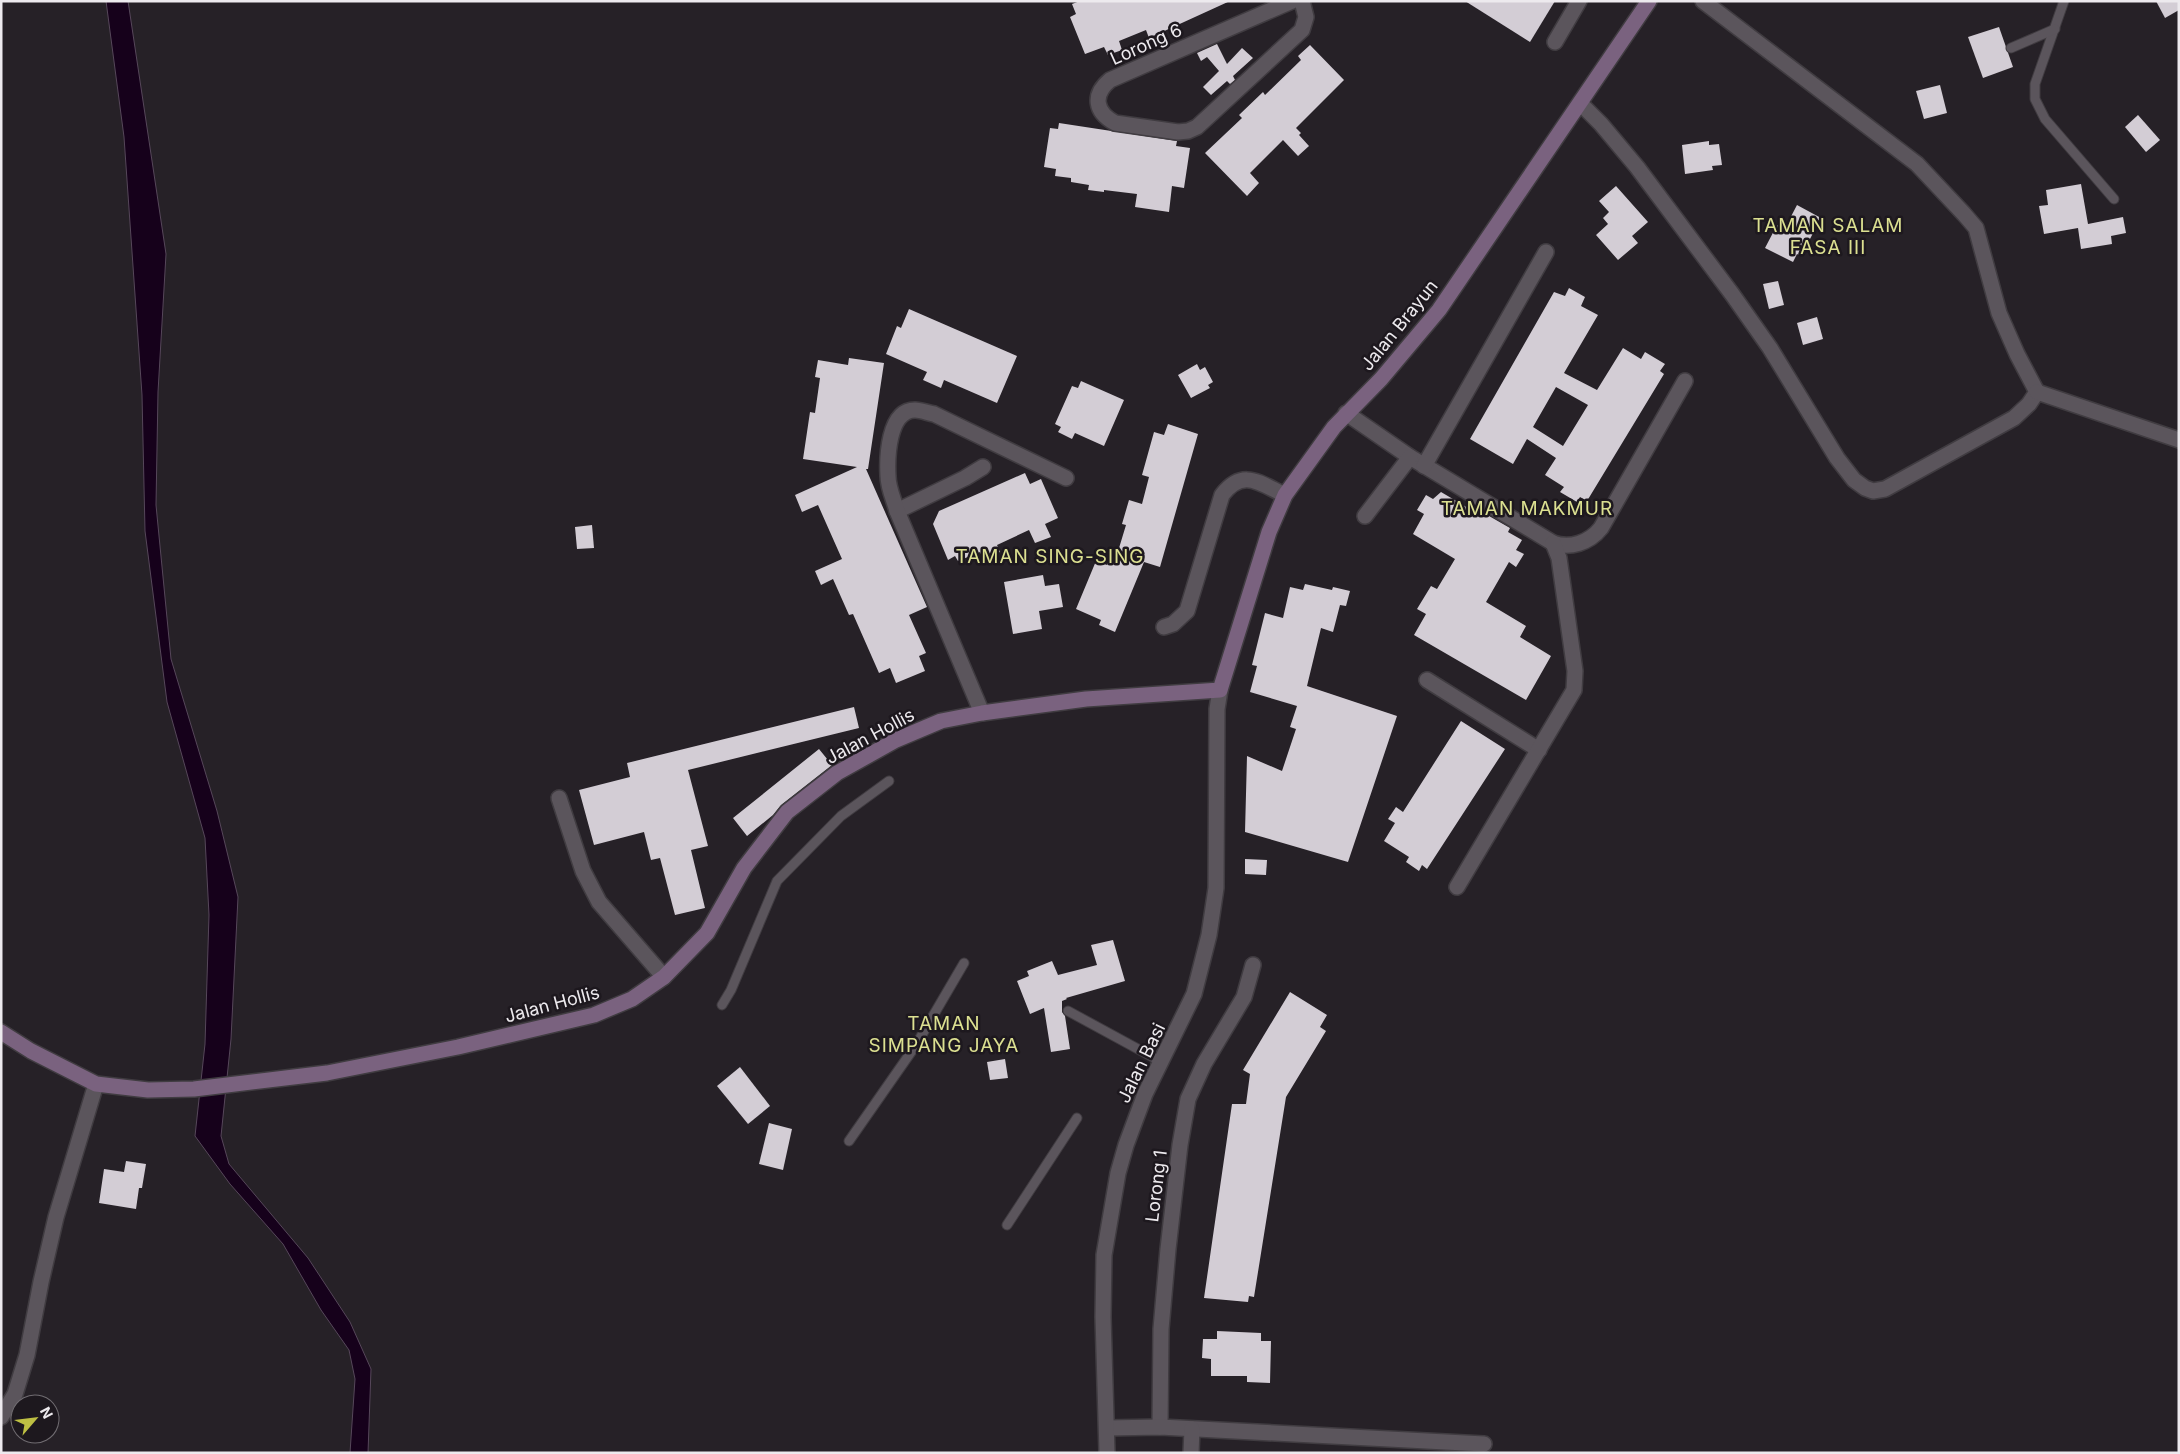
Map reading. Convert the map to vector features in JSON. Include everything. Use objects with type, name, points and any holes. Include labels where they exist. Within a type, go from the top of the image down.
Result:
[{"type":"main road","name":"Jalan Brayun","points":[[1220,690],[1269,532],[1285,495],[1317,448],[1346,413],[1381,379],[1439,310],[1581,104],[1649,1]]},
{"type":"main road","name":"Jalan Hollis","points":[[1,1032],[31,1052],[96,1084],[148,1090],[194,1089],[327,1073],[458,1047],[594,1015],[632,999],[664,976],[707,933],[744,868],[787,812],[837,772],[896,740],[941,721],[982,713],[1086,699],[1220,690]]},
{"type":"street","name":"Lorong 6","points":[[1292,1],[1110,80],[1099,93],[1097,103],[1099,108],[1108,119],[1116,123],[1178,132],[1197,127],[1302,30],[1306,17],[1302,1]]},
{"type":"street","points":[[1555,42],[1579,1]]},
{"type":"street","points":[[1703,1],[1917,164],[1976,228],[1999,313],[2017,354],[2037,392],[2179,440]]},
{"type":"street","points":[[1581,104],[1601,124],[1637,167],[1732,294],[1770,348],[1837,458],[1854,480],[1865,488],[1873,491],[1885,489],[2014,418],[2029,404],[2037,392]]},
{"type":"street","points":[[1424,466],[1546,252]]},
{"type":"street","points":[[1346,413],[1424,466],[1553,543],[1567,546],[1586,541],[1594,536],[1686,381]]},
{"type":"street","points":[[982,713],[897,511],[888,478],[890,438],[893,427],[905,413],[914,410],[934,414],[1066,478]]},
{"type":"street","points":[[1365,516],[1410,457]]},
{"type":"street","points":[[897,511],[978,472],[983,467]]},
{"type":"street","points":[[1164,627],[1173,624],[1187,611],[1222,495],[1228,488],[1235,482],[1247,479],[1285,495]]},
{"type":"street","points":[[1457,887],[1570,699],[1576,681],[1559,558],[1553,543]]},
{"type":"street","points":[[1427,680],[1539,750]]},
{"type":"street","name":"Jalan Basi","points":[[1107,1453],[1103,1317],[1104,1255],[1118,1173],[1126,1144],[1136,1114],[1160,1060],[1194,994],[1209,935],[1216,888],[1216,709],[1220,690]]},
{"type":"street","points":[[559,798],[583,871],[599,902],[664,976]]},
{"type":"street","name":"Lorong 1","points":[[1160,1427],[1161,1329],[1180,1145],[1188,1099],[1204,1064],[1244,997],[1253,965]]},
{"type":"street","points":[[1,1417],[15,1394],[27,1355],[56,1217],[96,1084]]},
{"type":"street","points":[[1107,1428],[1160,1427],[1192,1429],[1374,1445],[1484,1444]]},
{"type":"street","points":[[1191,1453],[1192,1429]]},
{"type":"lane","points":[[2064,1],[2035,84],[2034,99],[2045,119],[2114,199]]},
{"type":"lane","points":[[2011,48],[2054,29]]},
{"type":"lane","points":[[722,1005],[731,990],[777,881],[841,816],[889,781]]},
{"type":"lane","points":[[849,1141],[916,1045],[964,963]]},
{"type":"lane","points":[[1068,1011],[1160,1060]]},
{"type":"lane","points":[[1007,1225],[1077,1118]]},
{"type":"shaded area","points":[[106,1],[128,1],[166,254],[158,392],[156,505],[171,659],[217,811],[238,897],[231,1039],[221,1136],[229,1164],[308,1258],[350,1322],[371,1369],[368,1453],[350,1453],[355,1379],[349,1350],[321,1310],[283,1244],[230,1184],[195,1136],[205,1044],[209,915],[205,838],[167,702],[145,531],[142,395],[124,137]]},
{"type":"building","points":[[1080,1],[1230,1],[1149,38],[1146,30],[1119,41],[1122,50],[1108,55],[1104,47],[1085,54],[1070,17],[1076,14],[1072,4]]},
{"type":"building","points":[[1465,1],[1555,1],[1530,42]]},
{"type":"building","points":[[2156,1],[2179,1],[2179,10],[2165,18]]},
{"type":"building","points":[[1999,27],[2013,67],[1983,78],[1968,37]]},
{"type":"building","points":[[1217,44],[1227,64],[1242,48],[1253,58],[1233,76],[1235,80],[1230,84],[1227,81],[1211,95],[1203,87],[1219,71],[1207,57],[1201,61],[1197,53]]},
{"type":"building","points":[[1310,45],[1344,80],[1296,128],[1301,133],[1299,135],[1309,146],[1298,156],[1283,140],[1250,173],[1259,183],[1247,196],[1205,153],[1242,118],[1239,115],[1263,92],[1265,95],[1301,60],[1298,56]]},
{"type":"building","points":[[1940,85],[1947,113],[1924,119],[1916,91]]},
{"type":"building","points":[[2138,115],[2160,140],[2146,152],[2125,127]]},
{"type":"building","points":[[1059,123],[1177,141],[1176,146],[1190,148],[1184,188],[1172,186],[1169,212],[1135,207],[1137,194],[1088,190],[1089,185],[1071,182],[1071,178],[1055,176],[1056,169],[1044,167],[1050,128],[1058,129]]},
{"type":"building","points":[[1709,141],[1709,145],[1719,144],[1722,165],[1712,166],[1713,170],[1685,174],[1682,145]]},
{"type":"building","points":[[2081,184],[2088,224],[2123,217],[2126,233],[2111,236],[2112,244],[2081,249],[2078,228],[2044,234],[2039,206],[2048,205],[2046,190]]},
{"type":"building","points":[[1616,186],[1648,222],[1632,236],[1638,243],[1618,260],[1596,235],[1608,224],[1603,218],[1609,212],[1599,201]]},
{"type":"building","points":[[1797,205],[1821,218],[1801,256],[1797,254],[1793,262],[1765,248],[1777,225],[1785,228]]},
{"type":"building","points":[[1778,281],[1784,305],[1769,309],[1763,284]]},
{"type":"building","points":[[1569,288],[1585,297],[1581,306],[1598,315],[1564,373],[1597,390],[1623,348],[1641,359],[1645,352],[1665,364],[1660,371],[1664,374],[1587,501],[1580,497],[1577,502],[1560,492],[1564,487],[1545,475],[1556,458],[1527,439],[1513,464],[1470,439],[1554,292],[1565,296]],"holes":[[[1556,387],[1588,405],[1563,446],[1533,427]]]},
{"type":"building","points":[[909,309],[1017,356],[997,403],[944,380],[941,388],[923,380],[927,372],[886,354],[897,326],[901,328]]},
{"type":"building","points":[[1817,317],[1823,339],[1803,345],[1797,323]]},
{"type":"building","points":[[849,358],[884,363],[868,469],[866,469],[927,607],[909,615],[926,653],[919,656],[925,671],[896,683],[890,668],[879,673],[853,614],[849,615],[833,579],[821,585],[815,571],[842,559],[818,505],[802,512],[795,495],[857,467],[803,459],[810,412],[815,413],[820,378],[815,377],[818,360],[848,365]]},
{"type":"building","points":[[1197,364],[1200,370],[1205,367],[1213,382],[1208,385],[1210,388],[1191,398],[1178,375]]},
{"type":"building","points":[[1081,381],[1124,400],[1104,446],[1075,433],[1072,439],[1058,432],[1061,427],[1055,424],[1072,386],[1078,388]]},
{"type":"building","points":[[1168,424],[1198,434],[1160,567],[1144,562],[1115,632],[1099,625],[1101,620],[1076,609],[1096,561],[1107,565],[1111,556],[1116,558],[1126,525],[1122,524],[1129,500],[1142,504],[1149,477],[1142,475],[1154,432],[1164,435]]},
{"type":"building","points":[[1025,473],[1030,484],[1041,479],[1058,518],[1045,524],[1051,537],[1035,543],[1029,530],[997,545],[1000,552],[983,559],[980,552],[958,561],[955,556],[948,560],[933,524],[939,511]]},
{"type":"building","points":[[1441,492],[1480,515],[1482,512],[1510,528],[1508,532],[1522,540],[1516,550],[1524,554],[1516,567],[1509,562],[1486,602],[1526,626],[1520,637],[1551,656],[1526,700],[1414,635],[1426,614],[1417,609],[1431,586],[1437,589],[1455,559],[1413,534],[1424,514],[1417,510],[1426,495],[1433,499]]},
{"type":"building","points":[[592,525],[594,548],[577,549],[575,527]]},
{"type":"building","points":[[1043,575],[1045,586],[1059,584],[1063,607],[1039,611],[1042,629],[1013,634],[1004,582]]},
{"type":"building","points":[[1305,584],[1332,590],[1333,587],[1350,591],[1346,606],[1340,605],[1333,632],[1321,628],[1307,686],[1397,716],[1348,862],[1245,832],[1247,756],[1282,771],[1296,729],[1290,727],[1297,706],[1250,692],[1257,666],[1252,665],[1265,613],[1283,618],[1290,587],[1303,590]]},
{"type":"building","points":[[854,707],[859,728],[688,770],[708,846],[691,850],[705,908],[675,915],[660,858],[651,860],[644,832],[594,845],[579,790],[630,777],[627,763]]},
{"type":"building","points":[[1461,721],[1505,749],[1427,869],[1422,865],[1419,871],[1406,862],[1409,857],[1384,841],[1395,823],[1388,819],[1396,807],[1403,812]]},
{"type":"building","points":[[819,749],[832,765],[781,805],[773,815],[747,836],[733,818]]},
{"type":"building","points":[[1245,859],[1267,860],[1266,875],[1245,874]]},
{"type":"building","points":[[1113,940],[1125,981],[1066,998],[1062,1001],[1062,1012],[1065,1016],[1070,1049],[1051,1052],[1044,1008],[1030,1014],[1017,981],[1029,976],[1027,971],[1052,961],[1058,975],[1097,965],[1091,945]]},
{"type":"building","points":[[1290,992],[1327,1015],[1320,1027],[1326,1031],[1286,1097],[1254,1297],[1249,1296],[1248,1302],[1204,1298],[1232,1104],[1246,1104],[1250,1074],[1243,1070]]},
{"type":"building","points":[[1005,1059],[1008,1078],[990,1080],[987,1062]]},
{"type":"building","points":[[740,1067],[770,1106],[748,1124],[717,1086]]},
{"type":"building","points":[[769,1123],[792,1129],[783,1170],[759,1164]]},
{"type":"building","points":[[126,1161],[146,1164],[142,1188],[139,1188],[136,1209],[99,1203],[104,1169],[124,1172]]},
{"type":"building","points":[[1217,1331],[1261,1333],[1261,1341],[1271,1341],[1270,1383],[1247,1382],[1247,1376],[1211,1376],[1211,1359],[1202,1358],[1203,1339],[1217,1339]]},
{"type":"district","name":"TAMAN SALAM FASA III","points":[[1828,236]]},
{"type":"district","name":"TAMAN MAKMUR","points":[[1527,508]]},
{"type":"district","name":"TAMAN SING-SING","points":[[1050,556]]},
{"type":"district","name":"TAMAN SIMPANG JAYA","points":[[944,1034]]}]
